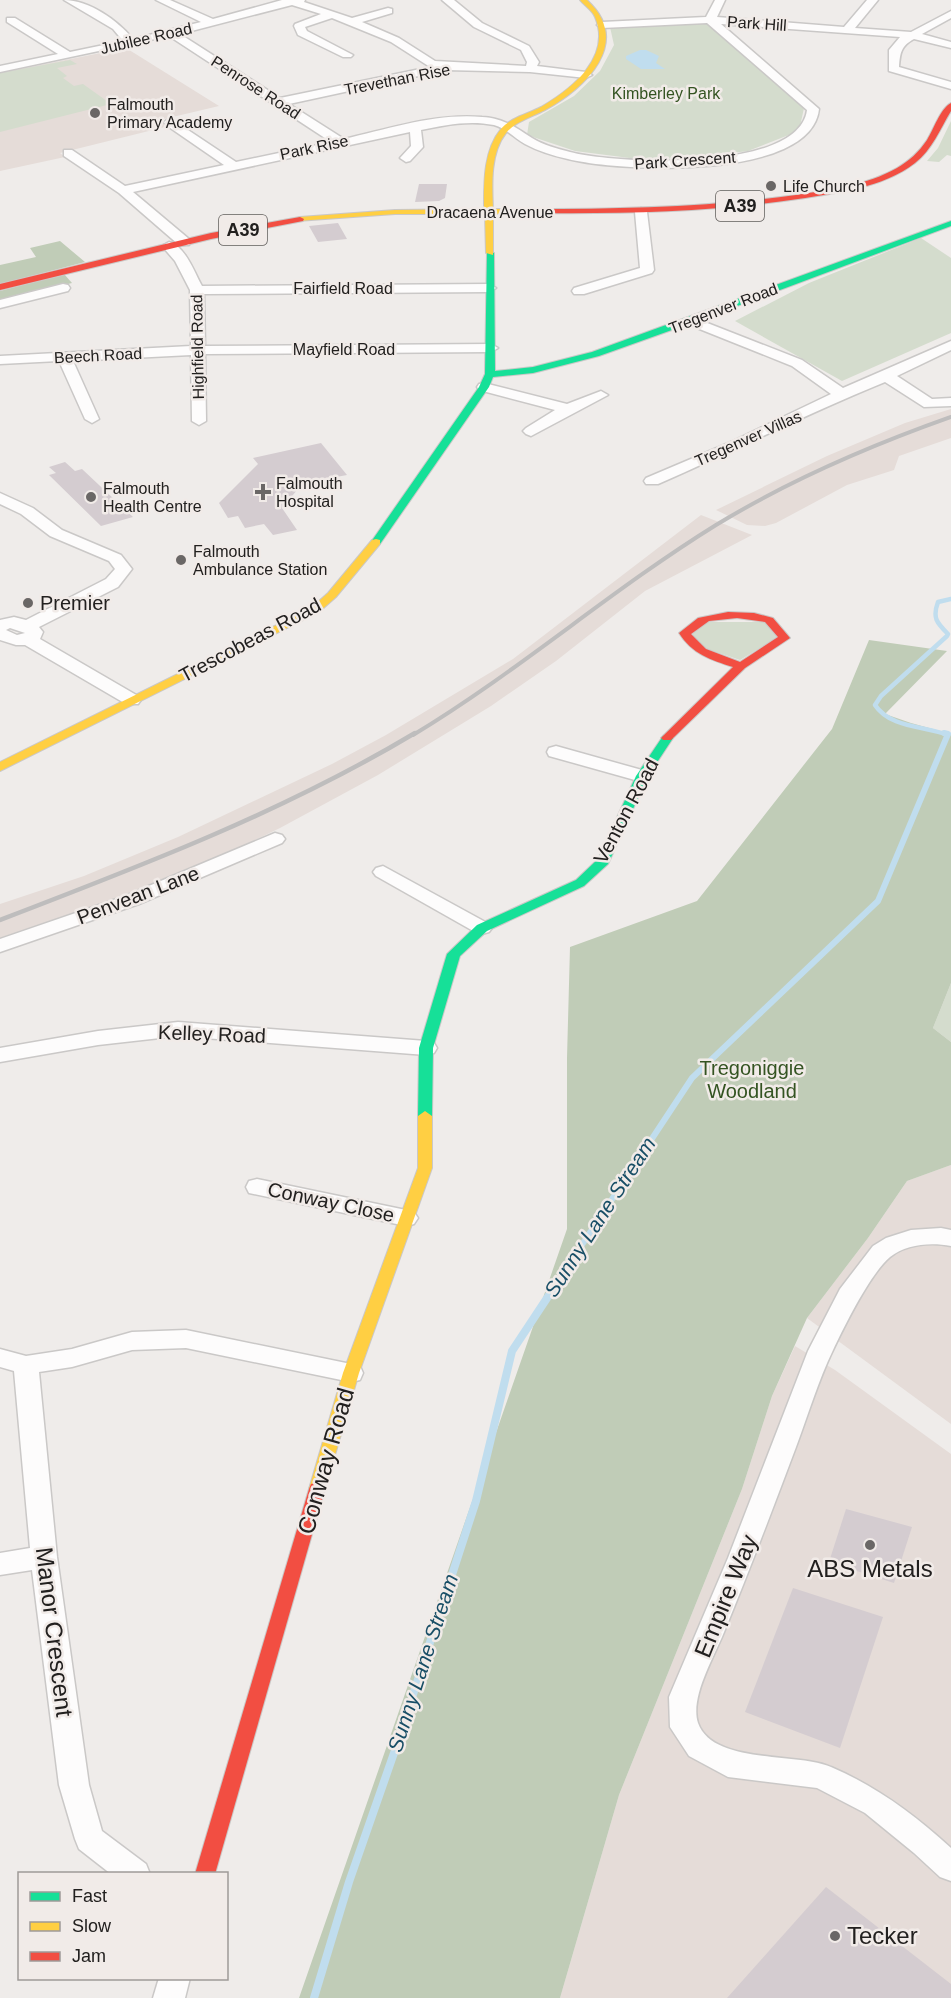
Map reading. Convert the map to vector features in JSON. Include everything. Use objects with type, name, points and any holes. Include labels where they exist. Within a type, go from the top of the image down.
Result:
[{"type":"street","points":[[69,0],[117,27],[130,43]]},
{"type":"street","points":[[161,0],[211,22]]},
{"type":"street","points":[[447,0],[478,25],[525,48],[533,63],[530,69]]},
{"type":"street","points":[[568,409],[487,380],[491,348],[490,158],[507,126],[565,94],[586,75],[600,57],[604,44],[602,25],[597,15],[583,0]]},
{"type":"street","points":[[710,20],[720,0]]},
{"type":"street","points":[[848,29],[873,0]]},
{"type":"street","points":[[293,1],[395,40],[431,64],[446,67]]},
{"type":"street","name":"Jubilee Road","points":[[0,69],[130,43],[293,1]]},
{"type":"street","points":[[352,22],[388,11]]},
{"type":"street","points":[[332,14],[300,26],[302,33],[347,55]]},
{"type":"street","points":[[951,14],[902,41],[895,50],[893,69],[951,86]]},
{"type":"street","points":[[11,20],[69,56]]},
{"type":"street","name":"Park Hill","points":[[602,25],[710,20],[912,35],[951,45]]},
{"type":"street","name":"Park Crescent","points":[[507,126],[528,140],[570,156],[612,164],[659,165],[733,159],[770,150],[801,132],[813,118],[813,109],[710,20]]},
{"type":"street","name":"Penrose Road","points":[[171,33],[340,142]]},
{"type":"street","name":"Trevethan Rise","points":[[280,102],[446,67],[530,69],[586,75]]},
{"type":"street","name":"Dracaena Avenue","points":[[0,287],[184,242],[283,222],[334,215],[491,211],[641,212],[765,203],[868,182],[912,162],[924,150],[951,105]]},
{"type":"street","name":"Park Rise","points":[[123,190],[450,120],[487,121],[507,126]]},
{"type":"street","points":[[170,122],[232,165]]},
{"type":"street","points":[[406,158],[417,147],[414,126]]},
{"type":"street","points":[[68,153],[123,190],[184,242]]},
{"type":"street","points":[[579,291],[647,270],[641,212]]},
{"type":"street","name":"Tregenver Road","points":[[487,380],[568,363],[692,321],[885,244],[951,223]]},
{"type":"street","name":"Highfield Road","points":[[169,246],[182,259],[197,290],[199,421]]},
{"type":"street","points":[[0,304],[63,288]]},
{"type":"street","name":"Fairfield Road","points":[[197,290],[489,288]]},
{"type":"street","points":[[692,321],[797,363],[834,390],[844,393]]},
{"type":"street","name":"Tregenver Villas","points":[[652,481],[736,445],[951,345]]},
{"type":"street","name":"Mayfield Road","points":[[197,350],[491,348]]},
{"type":"street","name":"Beech Road","points":[[0,360],[197,350]]},
{"type":"street","points":[[65,358],[92,419]]},
{"type":"street","points":[[886,376],[929,404],[951,402]]},
{"type":"street","name":"Trescobeas Road","points":[[0,767],[315,610],[332,595],[376,543],[487,380]]},
{"type":"street","points":[[531,431],[568,409],[601,395]]},
{"type":"street","points":[[0,498],[27,511],[56,533],[115,558],[124,568],[112,583],[14,641],[1,630]]},
{"type":"street","name":"Venton Road","points":[[426,1048],[454,954],[482,928],[580,884],[604,861],[642,776],[670,734],[741,666],[783,638],[775,624],[766,618],[752,616],[714,617],[702,620],[685,633],[687,640],[694,648],[741,666]]},
{"type":"street","points":[[27,633],[132,700]]},
{"type":"street","points":[[556,752],[642,776]]},
{"type":"street","name":"Penvean Lane","points":[[0,946],[132,900],[274,839]]},
{"type":"street","points":[[383,872],[482,928]]},
{"type":"street","name":"Kelley Road","points":[[0,1055],[98,1038],[178,1029],[426,1048]]},
{"type":"street","name":"Conway Road","points":[[206,1872],[351,1373],[425,1168],[426,1048]]},
{"type":"street","name":"Conway Close","points":[[257,1187],[406,1218]]},
{"type":"street","name":"Empire Way","points":[[951,1238],[941,1236],[911,1238],[894,1244],[881,1252],[849,1295],[820,1351],[741,1558],[683,1697],[684,1728],[699,1748],[728,1764],[821,1776],[875,1804],[925,1843],[951,1867]]},
{"type":"street","points":[[0,1358],[27,1365],[72,1358],[132,1341],[186,1339],[351,1373]]},
{"type":"street","name":"Manor Crescent","points":[[27,1365],[44,1557],[74,1785],[90,1839],[132,1872]]},
{"type":"street","points":[[0,1564],[44,1557]]},
{"type":"street","points":[[169,1998],[174,1980]]},
{"type":"shaded area","name":"Falmouth Primary Academy","points":[[126,48],[219,106],[160,120],[169,126],[60,153],[65,157],[0,171],[0,73]]},
{"type":"shaded area","points":[[951,409],[951,438],[899,456],[894,470],[847,485],[776,523],[765,526],[747,525],[716,510],[827,456],[905,423]]},
{"type":"shaded area","points":[[701,515],[752,535],[645,591],[556,661],[491,706],[378,775],[280,828],[199,867],[0,945],[0,904],[84,876],[178,837],[332,764],[386,735],[513,659]]},
{"type":"shaded area","points":[[951,1165],[951,1424],[807,1318],[868,1238],[907,1181]]},
{"type":"shaded area","points":[[795,1346],[835,1370],[951,1454],[951,1998],[560,1998],[619,1795],[742,1489],[772,1396]]},
{"type":"green space","name":"Kimberley Park","points":[[707,23],[804,108],[799,131],[748,151],[661,162],[575,151],[527,135],[529,122],[574,96],[600,71],[614,45],[610,27]]},
{"type":"green space","points":[[70,60],[77,64],[57,68],[67,76],[63,78],[74,86],[83,84],[111,104],[0,132],[0,73]]},
{"type":"green space","points":[[951,121],[951,156],[947,155],[939,162],[927,161],[938,148]]},
{"type":"green space","points":[[921,238],[951,258],[951,333],[842,381],[735,321],[809,283]]},
{"type":"green space","points":[[60,241],[85,262],[0,284],[0,265],[36,257],[30,248]]},
{"type":"green space","points":[[64,274],[72,283],[0,301],[0,291]]},
{"type":"green space","points":[[707,622],[765,622],[778,637],[740,660],[699,646],[692,633]]},
{"type":"green space","name":"Tregoniggie Woodland","points":[[869,640],[947,651],[885,714],[951,734],[951,983],[933,1028],[951,1042],[951,1165],[907,1181],[868,1238],[807,1318],[772,1396],[742,1489],[619,1795],[560,1998],[299,1998],[567,1229],[567,1058],[570,947],[697,901],[832,729]]},
{"type":"green space","points":[[951,983],[951,1042],[933,1028]]},
{"type":"water","points":[[646,50],[659,56],[656,63],[665,69],[641,69],[626,59],[626,56]]},
{"type":"building","points":[[419,184],[447,184],[445,198],[439,201],[415,202]]},
{"type":"building","points":[[338,223],[347,239],[318,242],[309,226]]},
{"type":"building","name":"Falmouth Hospital","points":[[321,443],[347,475],[303,483],[282,508],[297,530],[273,535],[264,524],[245,528],[238,516],[228,518],[219,503],[258,464],[253,458]]},
{"type":"building","name":"Falmouth Health Centre","points":[[65,462],[75,471],[82,469],[133,517],[101,526],[49,475],[56,473],[49,467]]},
{"type":"building","name":"ABS Metals","points":[[846,1509],[912,1527],[894,1583],[829,1562]]},
{"type":"building","points":[[793,1588],[883,1617],[840,1748],[745,1712]]},
{"type":"building","name":"Tecker","points":[[826,1887],[951,1984],[951,1998],[727,1998]]},
{"type":"waterway","name":"Sunny Lane Stream","points":[[948,735],[899,722],[882,713],[875,705],[881,696],[947,636],[935,612],[938,602],[951,599]]},
{"type":"waterway","name":"Sunny Lane Stream","points":[[944,733],[948,735]]},
{"type":"waterway","name":"Sunny Lane Stream","points":[[558,1281],[692,1078],[878,901],[948,735]]},
{"type":"waterway","name":"Sunny Lane Stream","points":[[314,1998],[349,1882],[394,1753],[476,1501],[512,1351],[559,1280]]},
{"type":"railway","points":[[413,735],[490,684],[639,576],[716,525],[772,493],[831,465],[951,417]]},
{"type":"railway","points":[[0,920],[212,836],[315,788],[415,733]]},
{"type":"traffic: fast","points":[[490,374],[533,370],[596,354],[694,320],[877,249],[951,223]]},
{"type":"traffic: fast","points":[[376,542],[484,387],[490,374],[490,253]]},
{"type":"traffic: fast","points":[[425,1116],[426,1048],[454,954],[482,928],[580,883],[604,861],[642,776],[667,738]]},
{"type":"traffic: slow","points":[[490,253],[489,177],[494,148],[500,136],[508,126],[554,102],[579,83],[589,72],[602,46],[603,32],[597,14],[583,0]]},
{"type":"traffic: slow","points":[[300,219],[395,212],[533,211]]},
{"type":"traffic: slow","points":[[0,767],[315,610],[332,595],[376,542]]},
{"type":"traffic: slow","points":[[317,1489],[351,1373],[425,1168],[425,1116]]},
{"type":"traffic: jam","points":[[533,211],[706,207],[775,200],[864,184],[890,175],[913,161],[930,142],[951,105]]},
{"type":"traffic: jam","points":[[0,287],[211,236],[300,219]]},
{"type":"traffic: jam","points":[[667,738],[741,666],[702,651],[689,640],[685,633],[702,620],[712,617],[746,615],[769,620],[784,638],[741,666]]},
{"type":"traffic: jam","points":[[206,1872],[317,1489]]},
{"type":"place","name":"Falmouth Primary Academy","points":[[95,113]]},
{"type":"place","name":"Life Church","points":[[771,186]]},
{"type":"place","name":"Falmouth Hospital","points":[[263,492]]},
{"type":"place","name":"Falmouth Health Centre","points":[[91,497]]},
{"type":"place","name":"Falmouth Ambulance Station","points":[[181,560]]},
{"type":"place","name":"Premier","points":[[28,603]]},
{"type":"place","name":"ABS Metals","points":[[870,1545]]},
{"type":"place","name":"Tecker","points":[[835,1936]]}]
